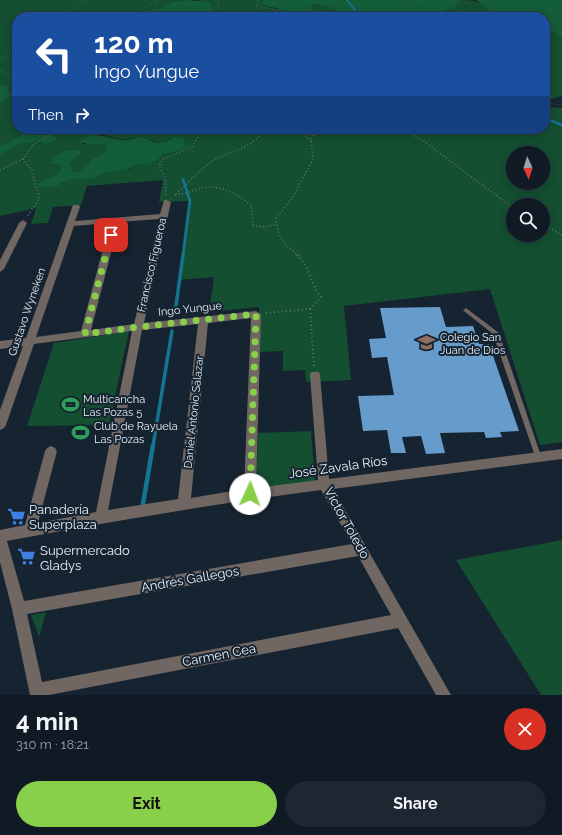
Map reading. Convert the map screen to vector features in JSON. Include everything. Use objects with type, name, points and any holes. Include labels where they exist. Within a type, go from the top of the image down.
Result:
[{"type":"street","name":"Francisco Figueroa","points":[[102,517],[138,327],[167,202]]},
{"type":"street","name":"Gustavo Wyneken","points":[[0,425],[76,207]]},
{"type":"street","points":[[70,224],[163,216]]},
{"type":"street","points":[[85,334],[115,220]]},
{"type":"street","points":[[0,269],[23,223]]},
{"type":"street","points":[[0,251],[9,250]]},
{"type":"street","points":[[250,494],[256,314]]},
{"type":"street","name":"Ingo Yungue","points":[[0,345],[138,327],[256,314]]},
{"type":"street","name":"Daniel Antonio Salazar","points":[[184,504],[203,320]]},
{"type":"street","name":"Víctor Toledo","points":[[315,375],[324,484],[444,695]]},
{"type":"street","points":[[30,530],[51,451]]},
{"type":"street","name":"José Zavala Ríos","points":[[0,537],[102,517],[250,494],[562,454]]},
{"type":"street","points":[[0,537],[19,609],[37,692]]},
{"type":"street","name":"Andrés Gallegos","points":[[19,609],[361,549]]},
{"type":"street","name":"Carmen Cea","points":[[37,692],[401,620]]},
{"type":"lane","points":[[466,310],[496,333],[538,456]]},
{"type":"path","points":[[71,12],[84,0]]},
{"type":"path","points":[[219,0],[218,8],[222,12]]},
{"type":"path","points":[[258,0],[257,6],[259,12]]},
{"type":"path","points":[[409,12],[417,0]]},
{"type":"path","points":[[458,0],[463,12]]},
{"type":"path","points":[[137,12],[156,1]]},
{"type":"path","points":[[155,12],[156,1]]},
{"type":"path","points":[[208,12],[218,6]]},
{"type":"path","points":[[257,6],[284,12]]},
{"type":"path","points":[[0,59],[12,54]]},
{"type":"path","points":[[0,71],[12,74]]},
{"type":"path","points":[[550,104],[562,105]]},
{"type":"path","points":[[0,170],[23,159],[34,144],[52,134]]},
{"type":"path","points":[[167,202],[165,178],[159,166],[163,159],[192,147],[201,134]]},
{"type":"path","points":[[167,202],[211,162],[248,147],[262,134]]},
{"type":"path","points":[[303,134],[311,141]]},
{"type":"path","points":[[256,314],[310,309],[321,298],[320,294],[314,289],[304,261],[282,242],[277,231],[276,218],[293,198],[313,159],[311,141],[314,134]]},
{"type":"path","points":[[411,134],[422,140],[506,203]]},
{"type":"path","points":[[23,159],[33,172],[34,181],[39,194],[38,200],[23,223]]},
{"type":"path","points":[[175,195],[186,194],[203,187],[216,187],[238,195],[251,205],[253,225],[263,227],[277,224]]},
{"type":"path","points":[[550,228],[562,235]]},
{"type":"path","points":[[310,309],[315,375]]},
{"type":"green space","points":[[0,0],[188,0],[172,2],[161,8],[142,12],[12,12],[12,93],[8,90],[8,86],[0,86]]},
{"type":"green space","points":[[188,0],[208,2],[213,7],[211,12],[142,12],[161,8],[172,2]]},
{"type":"green space","points":[[197,0],[263,0],[262,5],[276,9],[303,12],[210,12],[213,8],[205,2]]},
{"type":"green space","points":[[263,0],[458,0],[457,6],[444,12],[338,12],[327,6],[314,4],[311,6],[316,12],[296,12],[262,5]]},
{"type":"green space","points":[[458,0],[470,0],[479,2],[491,12],[445,12]]},
{"type":"green space","points":[[476,0],[562,0],[562,38],[550,30],[550,12],[491,12]]},
{"type":"green space","points":[[320,4],[329,6],[339,12],[316,12],[311,6]]},
{"type":"green space","points":[[550,30],[562,38],[562,96],[550,100]]},
{"type":"green space","points":[[0,86],[8,86],[8,90],[12,95],[0,104]]},
{"type":"green space","points":[[12,93],[12,134],[22,134],[0,146],[0,104],[11,96]]},
{"type":"green space","points":[[550,107],[562,108],[562,442],[540,445],[490,289],[344,306],[351,380],[306,382],[305,370],[283,371],[283,351],[260,352],[259,307],[209,312],[214,277],[178,280],[188,201],[159,202],[163,180],[87,186],[81,205],[53,207],[48,223],[31,224],[36,208],[0,216],[0,157],[14,147],[24,143],[41,141],[44,144],[52,143],[55,135],[52,134],[550,134]],"holes":[[[91,135],[104,135],[123,140],[134,138],[149,139],[159,143],[164,143],[169,139],[184,149],[162,155],[144,164],[135,165],[130,169],[69,180],[63,184],[39,183],[56,176],[60,172],[61,167],[54,165],[80,154],[70,163],[72,171],[78,172],[92,159],[106,151],[108,144],[82,144],[84,138]]]},
{"type":"green space","points":[[22,134],[52,134],[57,137],[54,142],[50,143],[44,144],[41,141],[18,145],[8,150],[0,157],[0,146]]},
{"type":"green space","points":[[91,135],[122,140],[141,138],[159,143],[178,136],[185,139],[184,145],[186,147],[184,149],[162,155],[156,161],[148,164],[136,165],[126,170],[103,173],[94,178],[73,179],[54,187],[39,187],[37,185],[60,172],[61,167],[52,163],[53,158],[59,154],[66,151],[80,150],[80,154],[70,163],[72,171],[78,172],[92,159],[106,151],[107,144],[87,144],[80,142],[84,138]]},
{"type":"green space","points":[[129,331],[109,425],[27,426],[54,343]]},
{"type":"green space","points":[[311,431],[315,481],[256,489],[258,433]]},
{"type":"green space","points":[[562,540],[562,695],[541,695],[456,560]]},
{"type":"green space","points":[[46,612],[39,637],[31,615]]},
{"type":"building","points":[[440,307],[446,327],[473,326],[479,344],[489,344],[519,431],[500,432],[502,437],[486,438],[484,432],[440,433],[445,453],[426,454],[421,436],[402,437],[406,453],[391,453],[387,430],[363,431],[358,396],[394,395],[387,357],[372,358],[369,339],[386,338],[380,308]]},
{"type":"waterway","points":[[347,0],[356,12]]},
{"type":"waterway","points":[[550,120],[562,125]]},
{"type":"waterway","points":[[183,179],[190,201],[183,256]]},
{"type":"waterway","points":[[175,313],[183,255]]},
{"type":"waterway","points":[[153,446],[172,331]]},
{"type":"waterway","points":[[143,504],[153,445]]},
{"type":"place","name":"Colegio San Juan de Dios","points":[[427,343]]},
{"type":"place","name":"Multicancha Las Pozas 5","points":[[70,405]]},
{"type":"place","name":"Club de Rayuela Las Pozas","points":[[81,432]]},
{"type":"place","name":"Panadería Superplaza","points":[[16,516]]},
{"type":"place","name":"Supermercado Gladys","points":[[27,557]]},
{"type":"route","points":[[111,235],[85,334],[256,314],[250,494]]}]
